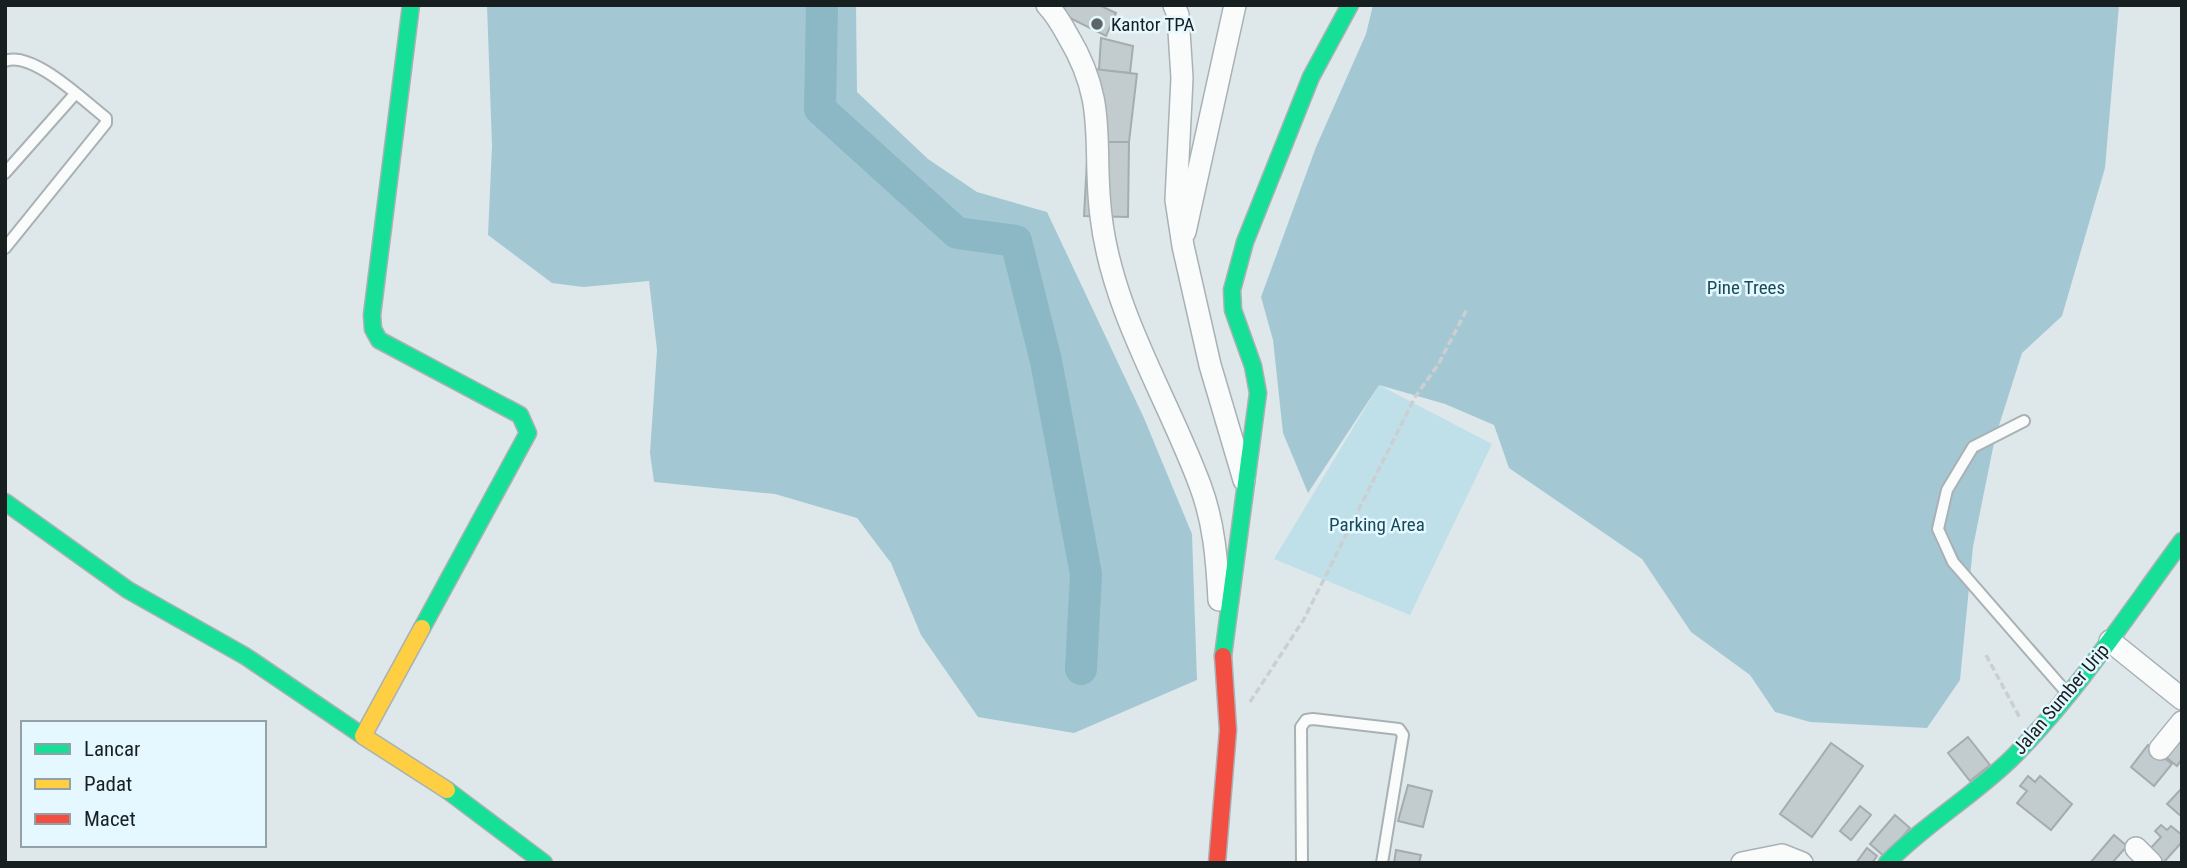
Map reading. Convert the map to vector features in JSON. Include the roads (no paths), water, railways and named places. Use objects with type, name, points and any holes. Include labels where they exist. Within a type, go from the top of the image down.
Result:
[{"type":"street","points":[[363,736],[528,433],[527,424],[520,415],[379,340],[373,329],[372,315],[411,5]]},
{"type":"street","points":[[1047,5],[1080,55],[1094,94],[1101,216],[1108,255],[1152,377],[1201,486],[1215,541],[1228,730],[1217,863]]},
{"type":"street","points":[[1174,5],[1178,15],[1182,78],[1176,200],[1182,246],[1210,365],[1247,491]]},
{"type":"street","points":[[1182,246],[1235,5]]},
{"type":"street","points":[[1223,659],[1235,550],[1247,491],[1258,393],[1253,366],[1233,310],[1235,267],[1311,77],[1350,5]]},
{"type":"street","points":[[5,502],[128,590],[245,656],[472,807],[544,863]]},
{"type":"street","name":"Jalan Sumber Urip","points":[[1887,863],[1914,835],[2011,759],[2031,738],[2069,695],[2182,541]]},
{"type":"street","points":[[2110,640],[2182,699]]},
{"type":"street","points":[[2160,749],[2182,722]]},
{"type":"street","points":[[1742,863],[1783,855],[1802,863]]},
{"type":"lane","points":[[5,61],[13,58],[30,61],[106,118],[106,123],[5,248]]},
{"type":"lane","points":[[5,173],[75,94]]},
{"type":"lane","points":[[2024,421],[1973,447],[1947,489],[1938,529],[1953,562],[2069,695]]},
{"type":"lane","points":[[1301,863],[1301,727],[1306,720],[1313,719],[1399,729],[1403,734],[1382,863]]},
{"type":"waterway","points":[[822,5],[820,109],[957,233],[1016,241],[1046,361],[1086,574],[1081,669]]},
{"type":"place","name":"Kantor TPA","points":[[1097,24]]},
{"type":"park label","name":"Pine Trees","points":[[1746,287]]},
{"type":"park label","name":"Parking Area","points":[[1377,524]]}]
